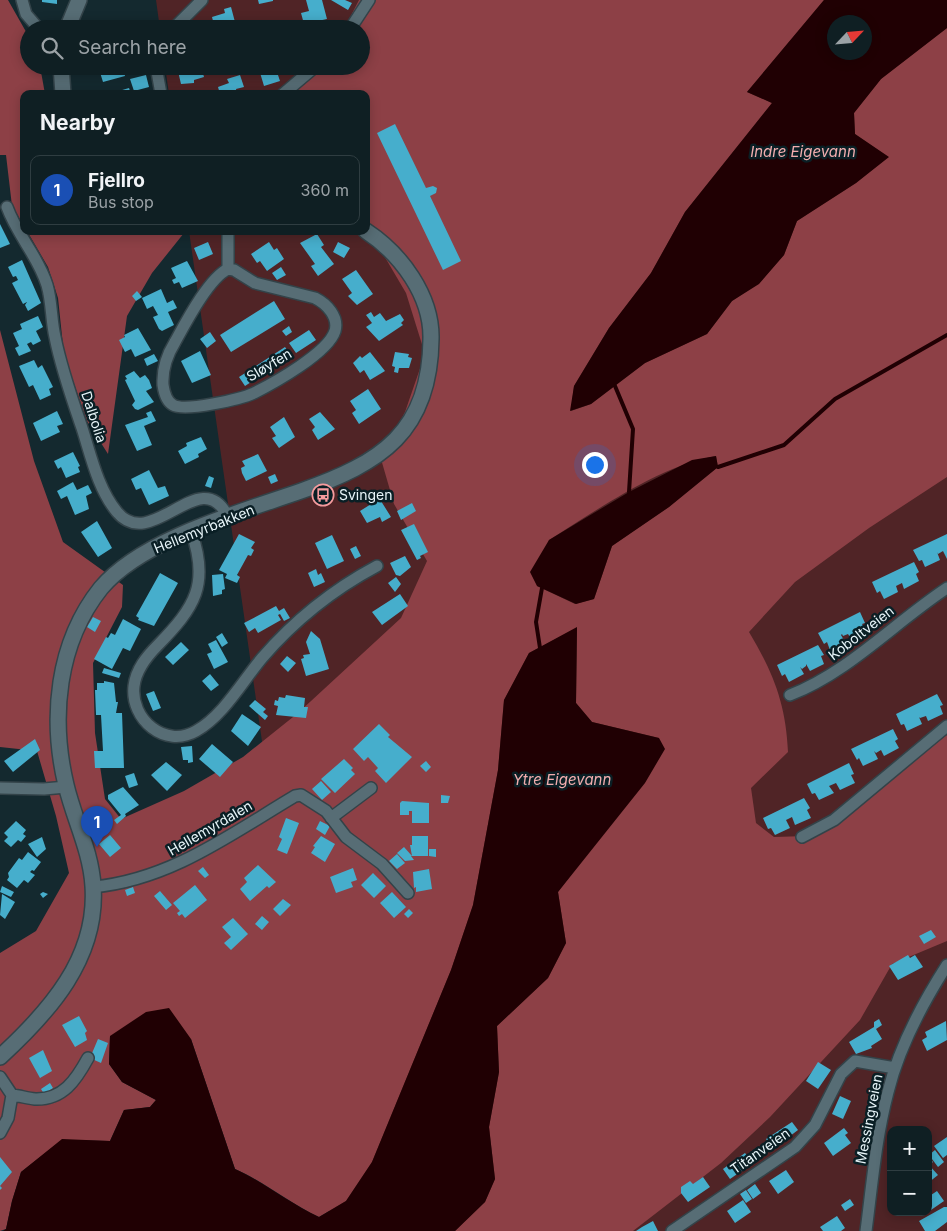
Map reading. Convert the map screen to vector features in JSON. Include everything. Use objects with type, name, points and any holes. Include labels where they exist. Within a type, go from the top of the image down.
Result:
[{"type":"street","points":[[22,0],[26,14],[31,20]]},
{"type":"street","points":[[71,20],[79,0]]},
{"type":"street","points":[[182,20],[202,0]]},
{"type":"street","points":[[356,20],[369,0]]},
{"type":"street","points":[[61,75],[62,90]]},
{"type":"street","points":[[158,75],[160,90]]},
{"type":"street","points":[[289,90],[306,75]]},
{"type":"street","name":"Dalbolia","points":[[7,207],[20,231]]},
{"type":"street","name":"Hellemyrbakken","points":[[0,1057],[38,1021],[64,988],[84,946],[92,912],[93,887],[88,859],[66,787],[61,756],[59,705],[62,673],[75,628],[92,600],[114,574],[155,547],[228,517],[333,480],[363,465],[389,447],[403,432],[421,402],[429,376],[431,357],[431,330],[426,309],[420,291],[399,260],[385,245],[370,234]]},
{"type":"street","name":"Dalbolia","points":[[22,235],[44,275],[50,300],[56,344],[69,389],[98,477],[117,512],[131,523],[148,523],[193,500],[202,498],[212,499],[220,503],[228,517]]},
{"type":"street","points":[[228,235],[228,269]]},
{"type":"street","name":"Sløyfen","points":[[228,269],[234,270],[255,283],[316,298],[324,302],[335,321],[335,330],[324,347],[253,393],[195,408],[181,408],[171,404],[166,398],[163,378],[170,350],[215,278],[228,269]]},
{"type":"street","points":[[191,531],[200,565],[200,580],[196,595],[181,620],[146,658],[134,680],[134,702],[144,721],[163,735],[174,737],[186,736],[208,722],[281,638],[342,586],[376,566]]},
{"type":"street","name":"Koboltveien","points":[[790,695],[829,677],[947,588]]},
{"type":"street","points":[[802,837],[834,820],[947,726]]},
{"type":"street","points":[[0,788],[44,790],[66,787]]},
{"type":"street","points":[[331,818],[371,788]]},
{"type":"street","name":"Hellemyrdalen","points":[[93,887],[116,884],[183,863],[295,796],[301,795],[326,811],[352,843],[382,864],[408,893]]},
{"type":"street","name":"Messingveien","points":[[866,1231],[881,1122],[895,1068],[919,1011],[943,979],[947,965]]},
{"type":"street","points":[[12,1095],[44,1098],[62,1092],[77,1079],[88,1058]]},
{"type":"street","name":"Titanveien","points":[[672,1231],[794,1147],[815,1124],[847,1066],[855,1062],[895,1068]]},
{"type":"street","points":[[0,1077],[12,1095],[8,1118],[0,1133]]},
{"type":"shaded area","points":[[0,0],[8,0],[20,21],[20,75],[42,75],[44,90],[20,90],[20,219],[12,206],[6,155],[0,155]]},
{"type":"shaded area","points":[[156,0],[947,0],[947,1231],[332,1231],[190,235],[370,235],[370,90],[168,90],[166,75],[370,75],[370,20],[159,20]]},
{"type":"shaded area","points":[[359,0],[824,0],[747,92],[772,103],[685,212],[651,273],[609,328],[574,386],[571,411],[591,404],[645,363],[707,334],[732,301],[759,283],[784,255],[797,221],[856,183],[888,157],[855,134],[854,113],[881,79],[947,28],[947,477],[869,528],[795,582],[749,632],[765,661],[777,689],[787,735],[788,752],[751,788],[756,823],[774,837],[807,836],[947,735],[947,941],[892,964],[860,1020],[770,1117],[721,1163],[633,1231],[455,1231],[485,1202],[495,1179],[489,1127],[499,1072],[497,1026],[548,978],[566,943],[558,892],[599,837],[659,738],[592,722],[576,703],[577,628],[529,653],[504,700],[498,770],[473,905],[451,970],[372,1162],[346,1201],[319,1217],[235,1169],[191,1039],[110,1036],[109,1064],[122,1082],[156,1100],[150,1107],[124,1110],[110,1141],[62,1140],[21,1172],[6,1229],[0,1231],[0,953],[36,931],[69,873],[56,816],[37,751],[0,747],[0,330],[34,461],[63,542],[123,585],[122,607],[93,663],[95,733],[105,799],[121,819],[184,791],[243,757],[298,713],[401,618],[427,561],[394,504],[381,459],[405,412],[425,354],[406,293],[370,232],[370,90],[291,90],[305,75],[370,75],[370,20],[349,20]],"holes":[[[716,456],[718,467],[669,507],[612,546],[594,599],[575,604],[537,586],[549,540],[630,490],[673,469]]]},
{"type":"shaded area","points":[[29,235],[182,235],[152,273],[127,316],[108,454],[87,421],[64,355],[58,298],[48,267]]},
{"type":"water","name":"Indre Eigevann","points":[[824,0],[947,0],[947,28],[881,79],[854,113],[855,134],[889,157],[856,183],[797,221],[784,255],[759,284],[732,301],[707,334],[645,363],[591,404],[570,411],[574,386],[609,328],[651,273],[685,212],[772,103],[747,92]]},
{"type":"water","points":[[716,456],[718,467],[669,507],[612,546],[594,599],[576,604],[537,586],[530,572],[549,540],[629,492],[692,460]]},
{"type":"water","name":"Ytre Eigevann","points":[[577,627],[576,703],[592,722],[659,738],[665,749],[645,783],[558,892],[566,943],[548,978],[497,1026],[499,1072],[489,1127],[495,1179],[485,1202],[455,1231],[3,1231],[6,1229],[21,1172],[62,1139],[110,1141],[124,1110],[150,1107],[156,1100],[122,1082],[109,1064],[110,1036],[146,1012],[169,1008],[191,1039],[235,1169],[319,1217],[346,1201],[372,1162],[451,970],[473,905],[498,770],[504,700],[529,653]]},
{"type":"building","points":[[42,0],[57,0],[57,4],[42,2]]},
{"type":"building","points":[[258,0],[273,0],[273,1],[259,4]]},
{"type":"building","points":[[306,0],[322,0],[327,19],[303,20],[301,13],[309,11]]},
{"type":"building","points":[[331,0],[345,0],[352,3],[348,10]]},
{"type":"building","points":[[231,7],[234,20],[213,20],[212,17],[225,13],[224,9]]},
{"type":"building","points":[[101,75],[125,75],[125,76],[103,82]]},
{"type":"building","points":[[146,75],[149,87],[134,90],[130,79]]},
{"type":"building","points":[[179,75],[203,75],[204,77],[194,80],[194,83],[181,84]]},
{"type":"building","points":[[240,75],[244,87],[236,90],[219,90],[218,87],[229,83],[227,79]]},
{"type":"building","points":[[261,75],[278,75],[280,81],[264,86]]},
{"type":"building","points":[[395,124],[426,188],[433,186],[437,188],[436,193],[430,196],[461,261],[443,270],[377,133]]},
{"type":"building","points":[[0,224],[10,244],[0,248]]},
{"type":"building","points":[[318,235],[324,245],[321,247],[334,264],[318,276],[311,266],[315,264],[300,243]]},
{"type":"building","points":[[208,242],[213,254],[199,260],[194,248]]},
{"type":"building","points":[[269,242],[274,250],[277,248],[284,259],[267,271],[260,261],[257,263],[251,254]]},
{"type":"building","points":[[338,242],[350,248],[344,258],[333,252]]},
{"type":"building","points":[[22,260],[41,303],[28,311],[25,305],[27,302],[23,304],[12,283],[18,280],[16,276],[13,277],[8,267]]},
{"type":"building","points":[[187,261],[198,281],[182,288],[179,282],[174,284],[172,280],[176,278],[171,268]]},
{"type":"building","points":[[281,267],[286,275],[277,280],[272,273]]},
{"type":"building","points":[[356,270],[373,294],[357,305],[348,296],[352,293],[342,279]]},
{"type":"building","points":[[161,289],[167,303],[173,300],[177,308],[168,312],[174,325],[162,331],[153,317],[158,315],[153,306],[147,309],[142,298]]},
{"type":"building","points":[[137,291],[142,297],[136,301],[132,296]]},
{"type":"building","points":[[274,301],[285,319],[231,352],[220,335]]},
{"type":"building","points":[[371,312],[374,317],[380,313],[386,321],[400,314],[404,320],[401,323],[403,325],[379,341],[366,327],[372,323],[366,315]]},
{"type":"building","points":[[38,316],[43,327],[36,331],[41,341],[33,345],[31,342],[27,344],[31,351],[19,356],[15,348],[19,346],[13,333],[22,329],[20,324]]},
{"type":"building","points":[[289,326],[292,332],[286,336],[282,331]]},
{"type":"building","points":[[138,328],[151,350],[135,357],[131,349],[125,352],[119,340],[125,337],[124,335]]},
{"type":"building","points":[[309,330],[316,340],[296,353],[289,343]]},
{"type":"building","points":[[210,332],[216,341],[207,348],[200,339]]},
{"type":"building","points":[[285,347],[291,356],[245,386],[239,377]]},
{"type":"building","points":[[200,351],[211,375],[192,383],[181,361]]},
{"type":"building","points":[[370,352],[385,371],[370,380],[364,370],[360,373],[353,363],[360,356],[362,358]]},
{"type":"building","points":[[395,352],[409,354],[408,357],[412,358],[409,368],[399,368],[398,373],[394,372],[395,367],[392,366]]},
{"type":"building","points":[[154,354],[158,361],[147,366],[144,359]]},
{"type":"building","points":[[34,360],[38,368],[42,365],[53,387],[49,389],[51,395],[40,400],[33,385],[29,387],[19,366]]},
{"type":"building","points":[[134,371],[140,378],[145,375],[149,380],[152,388],[146,391],[154,402],[138,410],[132,405],[135,401],[125,380],[127,379],[125,376]]},
{"type":"building","points":[[368,389],[381,409],[359,424],[352,413],[356,410],[350,401]]},
{"type":"building","points":[[57,411],[63,424],[57,426],[60,432],[41,441],[33,423]]},
{"type":"building","points":[[151,411],[156,421],[144,426],[152,445],[137,451],[125,425],[148,417],[146,413]]},
{"type":"building","points":[[320,412],[335,429],[318,440],[312,430],[315,427],[309,419]]},
{"type":"building","points":[[284,417],[295,437],[279,448],[272,438],[276,436],[270,427]]},
{"type":"building","points":[[201,437],[207,449],[198,454],[199,457],[185,464],[178,451],[187,446],[186,443]]},
{"type":"building","points":[[73,452],[80,466],[78,467],[80,472],[66,478],[61,467],[58,469],[54,461]]},
{"type":"building","points":[[258,454],[267,471],[246,481],[241,468],[245,466],[242,461]]},
{"type":"building","points":[[149,470],[158,488],[165,486],[169,496],[149,505],[141,488],[136,490],[131,479]]},
{"type":"building","points":[[275,474],[278,481],[271,484],[268,477]]},
{"type":"building","points":[[209,476],[214,478],[211,488],[205,486]]},
{"type":"building","points":[[73,482],[77,490],[88,485],[92,493],[86,496],[89,509],[75,515],[67,496],[61,499],[57,491]]},
{"type":"building","points":[[376,501],[381,501],[391,517],[382,522],[380,517],[367,523],[360,511]]},
{"type":"building","points":[[412,503],[416,511],[401,520],[397,511]]},
{"type":"building","points":[[97,521],[112,548],[98,557],[81,532]]},
{"type":"building","points":[[414,524],[428,552],[417,560],[401,530]]},
{"type":"building","points":[[239,534],[255,542],[251,548],[254,550],[251,556],[248,555],[237,575],[240,577],[237,583],[225,578],[227,574],[219,570]]},
{"type":"building","points":[[947,534],[947,559],[943,551],[938,554],[937,552],[940,560],[925,567],[922,560],[919,561],[913,550]]},
{"type":"building","points":[[332,535],[344,561],[327,569],[315,543]]},
{"type":"building","points":[[356,546],[361,556],[355,559],[350,549]]},
{"type":"building","points":[[405,556],[411,567],[400,576],[396,575],[390,563]]},
{"type":"building","points":[[914,562],[919,572],[916,574],[919,581],[904,589],[902,583],[896,586],[898,592],[884,599],[880,591],[877,593],[872,582]]},
{"type":"building","points":[[316,569],[318,575],[321,573],[325,582],[314,587],[308,573]]},
{"type":"building","points":[[160,573],[178,583],[154,626],[138,620],[139,618],[136,616]]},
{"type":"building","points":[[223,574],[225,589],[222,590],[222,594],[213,596],[212,575]]},
{"type":"building","points":[[396,577],[401,584],[395,592],[388,583]]},
{"type":"building","points":[[400,594],[408,606],[382,625],[372,612]]},
{"type":"building","points":[[276,606],[279,611],[284,608],[290,618],[284,621],[280,614],[278,615],[281,620],[258,633],[255,628],[249,632],[244,623]]},
{"type":"building","points":[[860,612],[865,623],[862,624],[866,631],[851,639],[848,634],[843,636],[842,634],[845,642],[830,650],[827,642],[824,644],[818,633]]},
{"type":"building","points":[[93,617],[101,621],[95,632],[87,627]]},
{"type":"building","points":[[123,619],[141,629],[130,651],[123,648],[112,669],[94,659],[106,637],[108,638],[111,633],[115,635]]},
{"type":"building","points":[[311,631],[320,639],[329,669],[306,676],[301,659],[304,658],[303,655],[310,654],[306,642]]},
{"type":"building","points":[[222,633],[228,643],[222,647],[216,637]]},
{"type":"building","points":[[216,640],[228,662],[214,669],[207,654],[212,652],[208,644]]},
{"type":"building","points":[[181,642],[189,650],[173,665],[165,657]]},
{"type":"building","points":[[818,645],[824,655],[821,656],[824,664],[810,671],[806,664],[802,669],[800,667],[804,674],[789,682],[785,674],[782,676],[777,665]]},
{"type":"building","points":[[287,656],[296,663],[288,672],[280,664]]},
{"type":"building","points":[[104,668],[121,673],[119,678],[102,673]]},
{"type":"building","points":[[210,674],[219,685],[211,691],[202,681]]},
{"type":"building","points":[[104,681],[114,683],[116,702],[118,702],[116,713],[122,713],[124,768],[95,768],[94,751],[103,751],[101,715],[96,715],[95,690],[97,690],[97,683],[104,683]]},
{"type":"building","points":[[154,691],[161,708],[153,711],[146,694]]},
{"type":"building","points":[[937,694],[943,705],[940,706],[943,714],[928,721],[926,716],[919,717],[922,724],[907,731],[904,724],[901,725],[896,714]]},
{"type":"building","points":[[286,695],[305,698],[304,707],[308,707],[306,718],[276,715],[278,706],[274,705],[275,700],[278,701],[279,697],[285,698]]},
{"type":"building","points":[[255,700],[266,709],[263,712],[268,716],[265,720],[249,706]]},
{"type":"building","points":[[242,714],[261,727],[248,746],[231,731]]},
{"type":"building","points":[[379,724],[390,735],[388,737],[412,757],[386,783],[375,771],[378,768],[368,757],[364,761],[353,749]]},
{"type":"building","points":[[893,729],[898,739],[895,741],[899,748],[884,756],[881,750],[876,753],[874,751],[878,759],[863,766],[851,749]]},
{"type":"building","points":[[35,739],[40,750],[13,772],[4,761]]},
{"type":"building","points":[[212,744],[233,762],[220,777],[199,759]]},
{"type":"building","points":[[192,746],[193,762],[188,763],[188,760],[183,760],[181,747]]},
{"type":"building","points":[[344,759],[353,768],[351,770],[355,774],[335,793],[321,779]]},
{"type":"building","points":[[426,761],[431,767],[426,772],[420,766]]},
{"type":"building","points":[[166,762],[182,775],[167,791],[151,775]]},
{"type":"building","points":[[849,763],[854,774],[851,775],[855,783],[840,790],[836,783],[829,786],[834,793],[819,800],[815,793],[812,794],[807,784]]},
{"type":"building","points":[[134,773],[138,785],[129,788],[125,776]]},
{"type":"building","points":[[321,781],[331,792],[322,800],[312,789]]},
{"type":"building","points":[[123,787],[139,805],[125,814],[126,816],[117,824],[114,820],[121,815],[108,799],[108,795]]},
{"type":"building","points":[[441,795],[450,796],[448,803],[441,803]]},
{"type":"building","points":[[804,798],[810,808],[807,810],[811,818],[795,825],[792,817],[786,820],[790,828],[775,835],[771,828],[768,829],[763,818]]},
{"type":"building","points":[[402,801],[429,803],[429,823],[412,823],[412,811],[409,811],[409,815],[400,815],[400,803]]},
{"type":"building","points":[[286,818],[299,823],[287,854],[277,850],[282,839],[279,837]]},
{"type":"building","points":[[16,821],[26,830],[23,834],[26,836],[21,842],[18,840],[11,847],[4,841],[8,837],[4,833]]},
{"type":"building","points":[[320,821],[330,826],[325,835],[316,829]]},
{"type":"building","points":[[110,835],[121,848],[110,857],[99,844]]},
{"type":"building","points":[[321,836],[335,844],[325,862],[311,853],[315,847],[313,846]]},
{"type":"building","points":[[412,836],[428,836],[428,856],[412,856],[410,845],[412,845]]},
{"type":"building","points":[[42,837],[46,849],[37,857],[28,844]]},
{"type":"building","points":[[404,847],[414,860],[405,861],[397,853]]},
{"type":"building","points":[[429,849],[436,849],[436,857],[429,856]]},
{"type":"building","points":[[28,852],[41,862],[34,871],[30,872],[35,875],[28,883],[24,880],[17,888],[7,880],[9,877],[8,873],[19,858],[22,860]]},
{"type":"building","points":[[397,854],[405,863],[397,869],[389,861]]},
{"type":"building","points":[[258,865],[276,882],[269,888],[267,886],[250,901],[240,889],[247,882],[244,878]]},
{"type":"building","points":[[203,867],[209,875],[205,878],[198,871]]},
{"type":"building","points":[[353,868],[357,880],[351,882],[353,887],[336,893],[330,877]]},
{"type":"building","points":[[429,869],[432,889],[416,892],[413,872]]},
{"type":"building","points":[[373,873],[386,886],[374,898],[361,885]]},
{"type":"building","points":[[195,885],[207,900],[185,918],[182,914],[179,916],[177,913],[180,911],[173,903]]},
{"type":"building","points":[[2,886],[14,892],[11,897],[0,892]]},
{"type":"building","points":[[133,887],[135,893],[127,896],[125,890]]},
{"type":"building","points":[[160,891],[172,905],[166,910],[154,896]]},
{"type":"building","points":[[43,892],[48,894],[43,898],[40,894]]},
{"type":"building","points":[[392,892],[406,907],[394,918],[380,903]]},
{"type":"building","points":[[2,894],[15,902],[5,919],[0,915]]},
{"type":"building","points":[[283,899],[291,905],[280,916],[273,909]]},
{"type":"building","points":[[409,909],[413,913],[408,918],[404,914]]},
{"type":"building","points":[[262,916],[269,922],[262,930],[255,924]]},
{"type":"building","points":[[233,918],[248,934],[231,950],[224,943],[231,937],[222,927]]},
{"type":"building","points":[[931,930],[936,937],[924,944],[919,936]]},
{"type":"building","points":[[908,955],[910,958],[915,955],[923,967],[898,980],[889,966]]},
{"type":"building","points":[[79,1016],[87,1031],[85,1033],[87,1040],[75,1047],[62,1025]]},
{"type":"building","points":[[879,1019],[882,1025],[876,1029],[882,1039],[871,1046],[872,1048],[856,1054],[849,1042],[874,1027],[874,1022]]},
{"type":"building","points":[[946,1021],[947,1040],[927,1051],[922,1040],[927,1037],[925,1032]]},
{"type":"building","points":[[98,1039],[108,1043],[101,1063],[90,1058]]},
{"type":"building","points":[[43,1050],[52,1071],[40,1078],[29,1058]]},
{"type":"building","points":[[818,1062],[831,1070],[818,1089],[806,1081]]},
{"type":"building","points":[[50,1083],[53,1088],[44,1094],[41,1089]]},
{"type":"building","points":[[840,1096],[851,1101],[843,1119],[832,1114]]},
{"type":"building","points":[[792,1122],[798,1130],[773,1149],[766,1139]]},
{"type":"building","points":[[844,1128],[848,1133],[845,1135],[851,1143],[833,1156],[824,1143]]},
{"type":"building","points":[[947,1137],[947,1155],[943,1158],[934,1146]]},
{"type":"building","points":[[935,1150],[944,1162],[938,1167],[932,1159],[932,1152]]},
{"type":"building","points":[[745,1153],[753,1163],[730,1179],[723,1169]]},
{"type":"building","points":[[0,1157],[12,1172],[0,1186]]},
{"type":"building","points":[[932,1168],[938,1175],[932,1180]]},
{"type":"building","points":[[786,1170],[794,1182],[778,1194],[769,1181]]},
{"type":"building","points":[[703,1177],[710,1187],[688,1202],[681,1193],[681,1187],[690,1181],[693,1184]]},
{"type":"building","points":[[755,1184],[761,1193],[753,1199],[747,1190]]},
{"type":"building","points":[[746,1190],[752,1199],[746,1203],[740,1194]]},
{"type":"building","points":[[937,1191],[944,1201],[932,1209],[932,1194]]},
{"type":"building","points":[[850,1199],[854,1205],[845,1211],[841,1205]]},
{"type":"building","points":[[743,1200],[751,1212],[735,1223],[727,1211]]},
{"type":"building","points":[[947,1207],[947,1222],[935,1231],[925,1231],[919,1221],[932,1216],[932,1214]]},
{"type":"building","points":[[837,1216],[845,1228],[841,1231],[823,1231],[820,1227]]},
{"type":"building","points":[[653,1221],[658,1231],[636,1231],[642,1227]]},
{"type":"waterway","points":[[718,467],[784,445],[835,399],[947,335]]},
{"type":"waterway","points":[[615,386],[633,429],[629,492]]},
{"type":"waterway","points":[[540,648],[536,622],[542,588]]},
{"type":"place","name":"Svingen","points":[[323,495]]},
{"type":"place","name":"Fjellro","points":[[97,847]]}]
